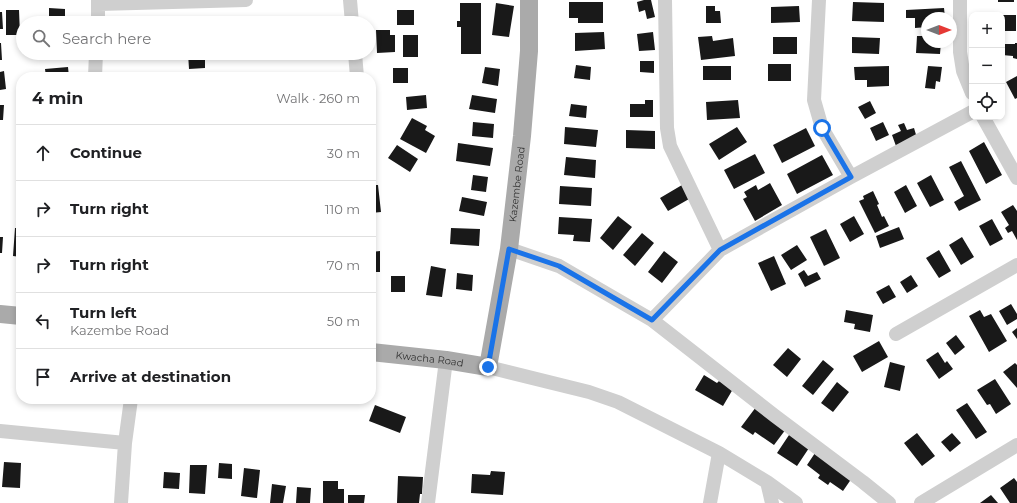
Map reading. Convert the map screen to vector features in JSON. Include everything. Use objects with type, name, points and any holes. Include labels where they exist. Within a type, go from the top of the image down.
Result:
[{"type":"main road","name":"Kazembe Road","points":[[488,367],[509,249],[522,136],[529,59],[529,0]]},
{"type":"main road","points":[[0,314],[16,316]]},
{"type":"main road","name":"Kwacha Road","points":[[376,353],[446,360],[488,367]]},
{"type":"street","points":[[98,16],[99,2],[240,0]]},
{"type":"street","points":[[350,0],[351,16]]},
{"type":"street","points":[[665,0],[667,128],[670,146],[720,250]]},
{"type":"street","points":[[819,0],[814,100],[822,128],[851,177]]},
{"type":"street","points":[[960,0],[960,52],[962,71],[969,86]]},
{"type":"street","points":[[95,72],[96,60]]},
{"type":"street","points":[[356,60],[357,72]]},
{"type":"street","points":[[652,320],[720,250],[969,114]]},
{"type":"street","points":[[985,120],[1017,178]]},
{"type":"street","points":[[509,249],[559,266],[652,320],[774,416],[889,503]]},
{"type":"street","points":[[896,334],[1017,265]]},
{"type":"street","points":[[428,503],[446,360]]},
{"type":"street","points":[[488,367],[589,392],[618,402],[719,453],[767,482],[796,503]]},
{"type":"street","points":[[121,503],[125,443],[130,404]]},
{"type":"street","points":[[0,431],[125,443]]},
{"type":"street","points":[[921,503],[1017,445]]},
{"type":"street","points":[[710,503],[719,453]]},
{"type":"street","points":[[767,482],[772,503]]},
{"type":"building","points":[[651,0],[655,17],[647,19],[645,10],[639,12],[637,2]]},
{"type":"building","points":[[998,0],[1014,0],[1014,2],[998,2]]},
{"type":"building","points":[[569,2],[603,2],[603,23],[578,23],[578,18],[569,18]]},
{"type":"building","points":[[853,2],[884,3],[884,22],[852,21]]},
{"type":"building","points":[[460,3],[481,3],[481,54],[461,54],[461,27],[457,27],[457,21],[460,21]]},
{"type":"building","points":[[496,3],[514,6],[509,37],[492,35]]},
{"type":"building","points":[[706,6],[715,6],[715,11],[720,11],[721,23],[706,23]]},
{"type":"building","points":[[799,6],[800,22],[771,23],[771,7]]},
{"type":"building","points":[[49,8],[65,9],[65,16],[49,16]]},
{"type":"building","points":[[944,8],[944,12],[921,12],[921,28],[915,28],[915,18],[906,18],[906,10]]},
{"type":"building","points":[[6,10],[19,10],[19,16],[16,16],[16,35],[6,35]]},
{"type":"building","points":[[397,10],[414,10],[414,25],[397,25]]},
{"type":"building","points":[[0,12],[2,12],[3,29],[0,29]]},
{"type":"building","points":[[1005,15],[1016,15],[1016,31],[1005,31]]},
{"type":"building","points":[[376,30],[390,30],[390,35],[395,35],[395,52],[377,53]]},
{"type":"building","points":[[604,32],[605,49],[575,51],[575,33]]},
{"type":"building","points":[[653,32],[655,50],[639,51],[637,34]]},
{"type":"building","points":[[403,35],[418,35],[418,57],[403,57]]},
{"type":"building","points":[[712,36],[713,41],[733,38],[735,56],[701,60],[698,37]]},
{"type":"building","points":[[917,36],[921,36],[921,48],[940,48],[940,54],[916,53]]},
{"type":"building","points":[[773,37],[797,37],[797,54],[773,54]]},
{"type":"building","points":[[852,37],[880,38],[879,54],[852,53]]},
{"type":"building","points":[[1,43],[2,60],[0,60]]},
{"type":"building","points":[[1017,43],[1017,59],[1013,58],[1013,56],[1005,55],[1005,44]]},
{"type":"building","points":[[188,60],[205,60],[205,68],[189,69]]},
{"type":"building","points":[[640,61],[654,61],[654,73],[640,72]]},
{"type":"building","points":[[768,64],[791,64],[791,81],[768,81]]},
{"type":"building","points":[[576,65],[591,67],[590,80],[574,78]]},
{"type":"building","points":[[703,66],[731,66],[731,80],[703,80]]},
{"type":"building","points":[[889,66],[889,86],[867,87],[867,80],[855,80],[854,67]]},
{"type":"building","points":[[928,66],[942,67],[940,82],[936,81],[935,89],[925,88]]},
{"type":"building","points":[[68,67],[68,72],[45,72],[45,69]]},
{"type":"building","points":[[485,67],[500,69],[498,86],[482,83]]},
{"type":"building","points":[[393,68],[408,68],[408,83],[393,83]]},
{"type":"building","points":[[4,71],[6,89],[0,90],[0,72]]},
{"type":"building","points":[[1017,76],[1017,98],[1015,99],[1006,82]]},
{"type":"building","points":[[426,95],[427,108],[407,110],[406,97]]},
{"type":"building","points":[[472,95],[497,99],[495,113],[469,109]]},
{"type":"building","points":[[645,100],[653,100],[653,117],[630,117],[630,104],[645,104]]},
{"type":"building","points":[[738,100],[740,118],[707,120],[706,102]]},
{"type":"building","points":[[870,101],[876,113],[865,119],[858,107]]},
{"type":"building","points":[[571,104],[587,106],[586,118],[569,116]]},
{"type":"building","points":[[0,105],[4,105],[3,120],[0,120]]},
{"type":"building","points":[[412,118],[427,126],[425,130],[435,136],[426,153],[400,139]]},
{"type":"building","points":[[473,122],[494,124],[493,138],[472,136]]},
{"type":"building","points":[[883,122],[889,135],[876,141],[870,128]]},
{"type":"building","points":[[904,123],[907,130],[914,128],[917,138],[896,146],[892,135],[901,131],[898,125]]},
{"type":"building","points":[[565,127],[598,130],[596,147],[564,144]]},
{"type":"building","points":[[737,127],[747,142],[719,160],[709,144]]},
{"type":"building","points":[[806,128],[815,146],[782,163],[773,145]]},
{"type":"building","points":[[626,130],[655,131],[655,149],[626,148]]},
{"type":"building","points":[[984,142],[1002,175],[986,184],[969,151]]},
{"type":"building","points":[[458,143],[493,148],[490,166],[456,161]]},
{"type":"building","points":[[397,145],[418,159],[410,172],[388,158]]},
{"type":"building","points":[[755,154],[765,173],[734,189],[724,170]]},
{"type":"building","points":[[822,155],[833,175],[797,194],[787,174]]},
{"type":"building","points":[[566,157],[596,160],[595,178],[564,175]]},
{"type":"building","points":[[961,161],[981,200],[959,211],[954,202],[964,196],[949,167]]},
{"type":"building","points":[[473,175],[488,177],[486,192],[471,190]]},
{"type":"building","points":[[931,175],[944,200],[930,207],[917,183]]},
{"type":"building","points":[[770,183],[782,205],[755,221],[743,199],[747,197],[744,192],[756,185],[758,190]]},
{"type":"building","points":[[376,185],[378,185],[381,212],[376,212]]},
{"type":"building","points":[[682,185],[689,199],[668,211],[660,198]]},
{"type":"building","points":[[906,185],[917,206],[905,213],[894,192]]},
{"type":"building","points":[[560,186],[592,188],[591,206],[559,204]]},
{"type":"building","points":[[873,191],[879,204],[877,205],[882,217],[884,216],[889,226],[875,233],[859,201],[864,199],[863,196]]},
{"type":"building","points":[[462,197],[487,202],[484,216],[459,211]]},
{"type":"building","points":[[1013,205],[1017,211],[1017,240],[1012,231],[1008,233],[1005,228],[1009,225],[1001,212]]},
{"type":"building","points":[[618,216],[632,227],[613,250],[600,238]]},
{"type":"building","points":[[854,216],[864,234],[850,242],[840,224]]},
{"type":"building","points":[[559,217],[592,219],[590,242],[573,241],[574,235],[558,234]]},
{"type":"building","points":[[992,219],[1003,239],[990,246],[979,226]]},
{"type":"building","points":[[899,227],[904,239],[880,248],[876,236]]},
{"type":"building","points":[[15,228],[16,228],[16,256],[13,256]]},
{"type":"building","points":[[451,228],[480,229],[479,246],[450,244]]},
{"type":"building","points":[[826,229],[840,258],[824,266],[810,237]]},
{"type":"building","points":[[642,233],[654,243],[635,266],[623,255]]},
{"type":"building","points":[[0,237],[3,237],[2,253],[0,253]]},
{"type":"building","points":[[962,237],[974,257],[961,265],[949,245]]},
{"type":"building","points":[[797,245],[807,260],[791,270],[781,255]]},
{"type":"building","points":[[939,250],[951,271],[939,278],[926,258]]},
{"type":"building","points":[[376,251],[380,251],[380,272],[376,272]]},
{"type":"building","points":[[664,251],[678,262],[662,283],[648,272]]},
{"type":"building","points":[[774,256],[786,284],[771,291],[758,263]]},
{"type":"building","points":[[431,266],[446,269],[442,297],[426,295]]},
{"type":"building","points":[[804,270],[808,276],[817,272],[821,279],[805,287],[798,274]]},
{"type":"building","points":[[457,273],[473,275],[472,291],[456,289]]},
{"type":"building","points":[[911,275],[918,286],[907,293],[900,282]]},
{"type":"building","points":[[391,276],[405,276],[405,292],[391,292]]},
{"type":"building","points":[[889,285],[896,297],[883,304],[876,292]]},
{"type":"building","points":[[1011,304],[1017,314],[1017,319],[1007,325],[999,311]]},
{"type":"building","points":[[846,310],[873,315],[870,332],[854,329],[855,324],[844,322]]},
{"type":"building","points":[[980,310],[984,317],[991,314],[1007,341],[989,352],[969,316]]},
{"type":"building","points":[[1017,328],[1017,339],[1012,332]]},
{"type":"building","points":[[956,335],[965,347],[955,355],[946,343]]},
{"type":"building","points":[[879,341],[888,357],[862,372],[853,356]]},
{"type":"building","points":[[788,348],[801,359],[787,377],[773,365]]},
{"type":"building","points":[[938,352],[945,363],[947,361],[953,369],[939,379],[926,360]]},
{"type":"building","points":[[823,360],[834,369],[813,395],[802,386]]},
{"type":"building","points":[[890,362],[905,366],[900,391],[884,387]]},
{"type":"building","points":[[1015,363],[1017,365],[1017,388],[1003,372]]},
{"type":"building","points":[[704,375],[717,383],[719,381],[733,389],[723,406],[695,390]]},
{"type":"building","points":[[995,379],[1011,404],[996,414],[990,404],[987,405],[977,390]]},
{"type":"building","points":[[837,382],[849,392],[833,412],[821,403]]},
{"type":"building","points":[[967,403],[987,432],[976,439],[956,410]]},
{"type":"building","points":[[375,405],[406,417],[400,433],[369,421]]},
{"type":"building","points":[[756,407],[786,429],[774,445],[755,432],[753,435],[741,427]]},
{"type":"building","points":[[791,432],[811,445],[797,466],[777,453]]},
{"type":"building","points":[[917,433],[935,456],[922,466],[904,443]]},
{"type":"building","points":[[952,433],[961,443],[950,452],[941,442]]},
{"type":"building","points":[[817,450],[854,475],[843,491],[830,482],[828,485],[818,478],[820,475],[807,465]]},
{"type":"building","points":[[4,462],[21,463],[20,488],[2,487]]},
{"type":"building","points":[[219,463],[232,464],[232,479],[218,478]]},
{"type":"building","points":[[190,465],[207,465],[205,494],[189,493]]},
{"type":"building","points":[[244,468],[260,470],[257,498],[241,496]]},
{"type":"building","points":[[491,471],[505,472],[503,495],[471,493],[472,474],[490,475]]},
{"type":"building","points":[[164,472],[180,473],[179,489],[163,488]]},
{"type":"building","points":[[398,476],[423,477],[422,494],[420,494],[419,503],[397,503]]},
{"type":"building","points":[[1014,478],[1017,482],[1017,503],[1010,503],[1000,488]]},
{"type":"building","points":[[323,481],[338,481],[338,489],[344,489],[344,503],[323,503]]},
{"type":"building","points":[[272,484],[286,486],[283,503],[270,503]]},
{"type":"building","points":[[297,487],[311,488],[310,503],[296,503]]},
{"type":"building","points":[[348,495],[365,495],[364,503],[348,503]]},
{"type":"building","points":[[991,495],[998,503],[980,503]]},
{"type":"route","points":[[488,367],[509,249],[559,266],[652,320],[720,250],[851,177],[822,128]]}]
